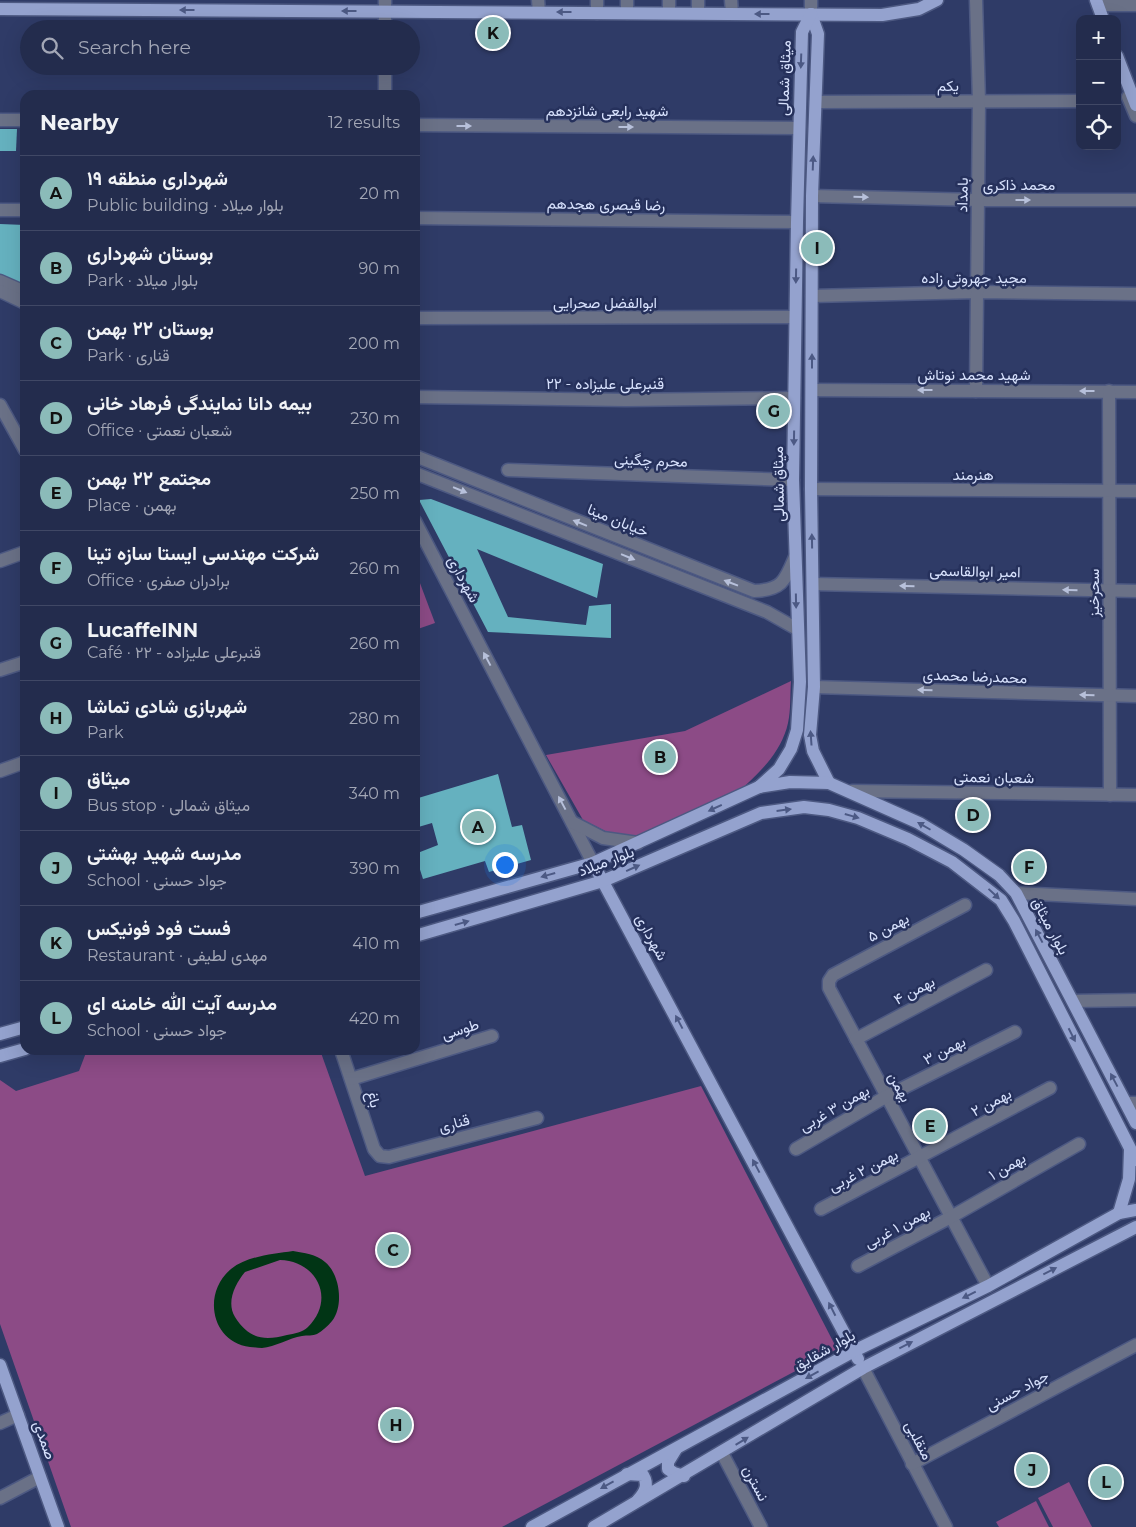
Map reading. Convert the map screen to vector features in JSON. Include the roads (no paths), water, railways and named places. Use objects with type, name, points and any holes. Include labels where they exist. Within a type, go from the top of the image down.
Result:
[{"type":"main road","points":[[0,9],[627,6],[669,13],[882,15],[919,9],[937,0]]},
{"type":"main road","points":[[1095,2],[1101,15]]},
{"type":"main road","points":[[811,14],[818,34],[812,196],[810,489],[814,687],[810,735],[813,751],[829,783]]},
{"type":"main road","name":"میثاق شمالی","points":[[759,787],[779,769],[791,749],[797,730],[800,682],[793,480],[797,222],[802,32],[811,14]]},
{"type":"main road","points":[[1118,60],[1131,102]]},
{"type":"main road","points":[[797,629],[813,630]]},
{"type":"main road","name":"بلوار میثاق","points":[[759,787],[790,782],[829,783],[852,791],[919,823],[964,850],[999,875],[1016,893],[1072,1001],[1131,1103],[1136,1123]]},
{"type":"main road","name":"بلوار میلاد","points":[[420,912],[592,862],[638,844],[759,787]]},
{"type":"main road","name":"بلوار میثاق","points":[[804,808],[829,810],[858,818],[908,839],[952,862],[1001,900],[1136,1160]]},
{"type":"main road","name":"بلوار میلاد","points":[[420,935],[603,882],[761,813],[804,808]]},
{"type":"main road","name":"شهرداری","points":[[592,862],[863,1368]]},
{"type":"main road","points":[[0,1034],[20,1028]]},
{"type":"main road","points":[[0,1056],[20,1050]]},
{"type":"main road","points":[[1119,1213],[1129,1179],[1130,1148]]},
{"type":"main road","name":"بلوار شقایق","points":[[532,1527],[854,1351],[988,1286],[1119,1213],[1136,1210]]},
{"type":"main road","points":[[594,1527],[684,1476],[863,1368],[1136,1227]]},
{"type":"main road","name":"صمدی","points":[[0,1365],[58,1527]]},
{"type":"main road","points":[[676,1449],[668,1462],[668,1469],[684,1476]]},
{"type":"main road","points":[[626,1474],[643,1475],[646,1480],[643,1494],[633,1505]]},
{"type":"street","points":[[669,0],[669,13]]},
{"type":"street","points":[[698,0],[698,13]]},
{"type":"street","points":[[731,0],[732,13]]},
{"type":"street","points":[[811,0],[811,14]]},
{"type":"street","name":"بامداد","points":[[976,0],[979,101],[976,391]]},
{"type":"street","points":[[1097,15],[1095,2],[1136,5]]},
{"type":"street","points":[[385,6],[385,20]]},
{"type":"street","points":[[385,75],[386,90]]},
{"type":"street","points":[[1121,78],[1136,116]]},
{"type":"street","name":"یکم","points":[[816,102],[1076,101]]},
{"type":"street","points":[[0,120],[20,120]]},
{"type":"street","name":"شهید رابعی شانزدهم","points":[[420,125],[799,128]]},
{"type":"street","name":"محمد ذاکری","points":[[812,196],[979,200],[1136,200]]},
{"type":"street","points":[[0,210],[20,210]]},
{"type":"street","name":"رضا قیصری هجدهم","points":[[420,218],[797,222]]},
{"type":"street","points":[[0,281],[20,290]]},
{"type":"street","points":[[0,291],[20,301]]},
{"type":"street","name":"مجید جهروتی زاده","points":[[812,296],[977,292],[1136,294]]},
{"type":"street","name":"ابوالفضل صحرایی","points":[[420,318],[796,317]]},
{"type":"street","name":"شهید محمد نوتاش","points":[[812,390],[1136,392]]},
{"type":"street","name":"سحرخیز","points":[[1109,391],[1110,795]]},
{"type":"street","name":"قنبرعلی علیزاده - ۲۲","points":[[420,398],[626,400],[794,398]]},
{"type":"street","points":[[0,405],[20,441]]},
{"type":"street","name":"خیابان مینا","points":[[420,458],[754,591],[776,588],[786,579],[795,557]]},
{"type":"street","name":"محرم چگینی","points":[[508,470],[793,480]]},
{"type":"street","name":"خیابان مینا","points":[[420,475],[766,612],[797,629]]},
{"type":"street","name":"هنرمند","points":[[810,489],[1136,491]]},
{"type":"street","name":"شهرداری","points":[[420,531],[592,862]]},
{"type":"street","points":[[0,561],[20,554]]},
{"type":"street","name":"امیر ابوالقاسمی","points":[[813,584],[1136,591]]},
{"type":"street","points":[[0,670],[20,664]]},
{"type":"street","name":"محمدرضا محمدی","points":[[814,687],[1136,696]]},
{"type":"street","points":[[0,771],[20,764]]},
{"type":"street","name":"شعبان نعمتی","points":[[852,791],[1136,795]]},
{"type":"street","points":[[572,822],[604,838],[638,844]]},
{"type":"street","points":[[1016,893],[1136,899]]},
{"type":"street","name":"بهمن ۵","points":[[829,981],[833,975],[965,905]]},
{"type":"street","name":"بهمن ۴","points":[[856,1038],[986,970]]},
{"type":"street","name":"بهمن","points":[[829,981],[829,988],[988,1286]]},
{"type":"street","points":[[1072,1001],[1136,1000]]},
{"type":"street","name":"بهمن ۳","points":[[887,1096],[1015,1032]]},
{"type":"street","name":"طوسی","points":[[351,1079],[492,1036]]},
{"type":"street","name":"باغ","points":[[343,1055],[374,1149],[380,1156]]},
{"type":"street","name":"بهمن ۲","points":[[920,1159],[1050,1088]]},
{"type":"street","name":"بهمن ۳ غربی","points":[[796,1149],[887,1096]]},
{"type":"street","name":"قناری","points":[[380,1156],[389,1157],[537,1118]]},
{"type":"street","name":"بهمن ۱","points":[[951,1217],[1079,1144]]},
{"type":"street","name":"بهمن ۲ غربی","points":[[821,1209],[920,1159]]},
{"type":"street","name":"بهمن ۱ غربی","points":[[858,1266],[951,1217]]},
{"type":"street","name":"جواد حسنی","points":[[912,1464],[1136,1345]]},
{"type":"street","name":"منقلبی","points":[[863,1368],[946,1527]]},
{"type":"street","points":[[0,1423],[18,1414]]},
{"type":"street","name":"نسترن","points":[[722,1453],[761,1527]]},
{"type":"street","points":[[0,1498],[40,1477]]},
{"type":"place","name":"فست فود فونیکس","points":[[493,33]]},
{"type":"place","name":"میثاق","points":[[817,248]]},
{"type":"place","name":"LucaffeINN","points":[[774,411]]},
{"type":"place","name":"بوستان شهرداری","points":[[660,757]]},
{"type":"place","name":"بیمه دانا نمایندگی فرهاد خانی","points":[[973,815]]},
{"type":"place","name":"شهرداری منطقه ۱۹","points":[[478,827]]},
{"type":"place","name":"شرکت مهندسی ایستا سازه تینا","points":[[1029,867]]},
{"type":"place","name":"مجتمع ۲۲ بهمن","points":[[930,1126]]},
{"type":"place","name":"بوستان ۲۲ بهمن","points":[[393,1250]]},
{"type":"place","name":"شهربازی شادی تماشا","points":[[396,1425]]},
{"type":"place","name":"مدرسه شهید بهشتی","points":[[1032,1470]]},
{"type":"place","name":"مدرسه آیت الله خامنه ای","points":[[1106,1482]]}]
